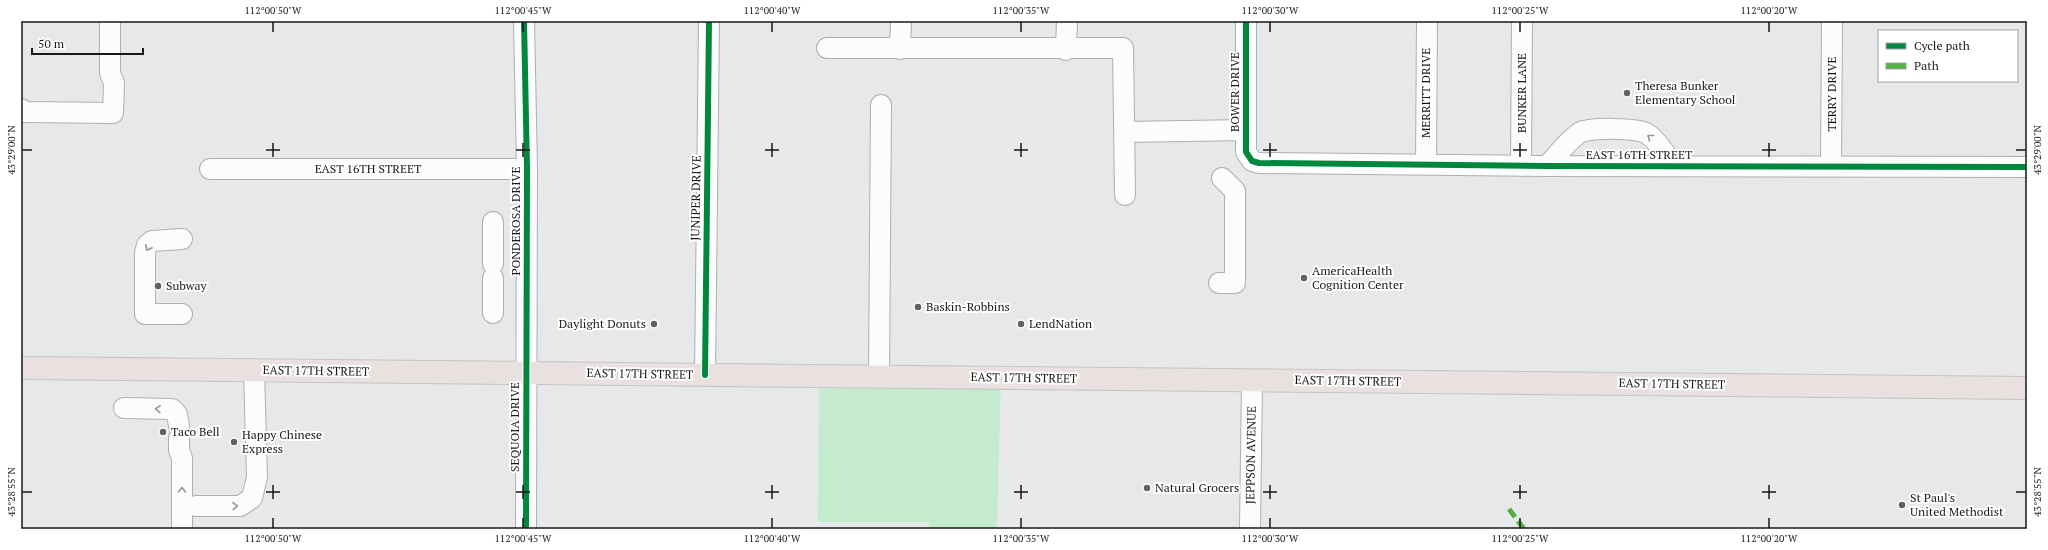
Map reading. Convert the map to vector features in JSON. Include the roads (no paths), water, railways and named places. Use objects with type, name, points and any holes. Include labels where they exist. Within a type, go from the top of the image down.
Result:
[{"type":"main road","name":"EAST 17TH STREET","points":[[21,368],[2027,388]]},
{"type":"street","points":[[21,109],[24,112],[113,113],[114,83],[110,73],[110,21]]},
{"type":"street","name":"PONDEROSA DRIVE","points":[[524,21],[527,169],[526,373]]},
{"type":"street","name":"JUNIPER DRIVE","points":[[705,375],[709,21]]},
{"type":"street","points":[[900,49],[901,21]]},
{"type":"street","points":[[1066,50],[1067,21]]},
{"type":"street","name":"BOWER DRIVE","points":[[1246,21],[1246,152],[1252,161]]},
{"type":"street","name":"MERRITT DRIVE","points":[[1426,21],[1426,165]]},
{"type":"street","name":"BUNKER LANE","points":[[1521,166],[1522,21]]},
{"type":"street","name":"TERRY DRIVE","points":[[1831,166],[1832,21]]},
{"type":"street","points":[[827,48],[1066,50],[1123,48],[1125,195]]},
{"type":"street","points":[[879,376],[881,104]]},
{"type":"street","points":[[1125,132],[1246,130]]},
{"type":"street","points":[[1547,166],[1567,144],[1581,132],[1589,130],[1635,130],[1646,133],[1656,142],[1674,166]]},
{"type":"street","name":"EAST 16TH STREET","points":[[1252,161],[1259,163],[1521,166],[2027,167]]},
{"type":"street","name":"EAST 16TH STREET","points":[[210,169],[527,169]]},
{"type":"street","points":[[1219,283],[1235,283],[1235,191],[1222,178]]},
{"type":"street","points":[[493,313],[494,222]]},
{"type":"street","points":[[182,239],[157,239],[147,245],[145,253],[145,314],[182,314]]},
{"type":"street","points":[[196,506],[240,506],[252,498],[257,477],[254,370]]},
{"type":"street","name":"SEQUOIA DRIVE","points":[[526,373],[526,529]]},
{"type":"street","name":"JEPPSON AVENUE","points":[[1250,529],[1252,380]]},
{"type":"street","points":[[124,408],[172,409],[178,414],[179,450],[182,458],[182,529]]},
{"type":"place","name":"Theresa Bunker Elementary School","points":[[1627,93]]},
{"type":"place","name":"AmericaHealth Cognition Center","points":[[1304,278]]},
{"type":"place","name":"Subway","points":[[158,286]]},
{"type":"place","name":"Baskin-Robbins","points":[[918,307]]},
{"type":"place","name":"Daylight Donuts","points":[[654,324]]},
{"type":"place","name":"LendNation","points":[[1021,324]]},
{"type":"place","name":"Taco Bell","points":[[163,432]]},
{"type":"place","name":"Happy Chinese Express","points":[[234,442]]},
{"type":"place","name":"Natural Grocers","points":[[1147,488]]},
{"type":"place","name":"St Paul's United Methodist","points":[[1902,505]]}]
